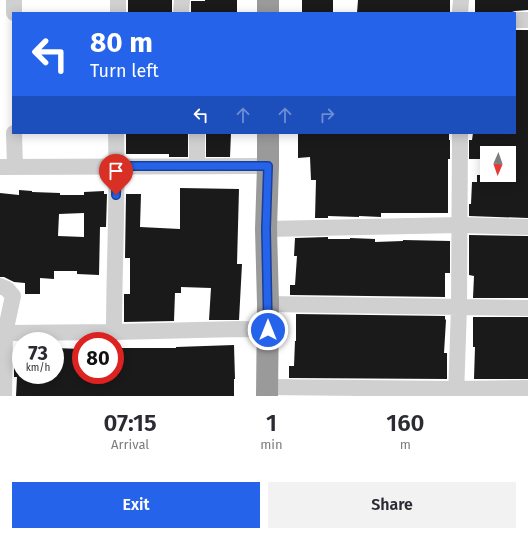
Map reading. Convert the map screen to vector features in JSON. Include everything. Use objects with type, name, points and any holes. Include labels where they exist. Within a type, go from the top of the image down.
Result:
[{"type":"highway","points":[[268,0],[268,12]]},
{"type":"highway","points":[[267,392],[268,304],[266,229],[268,134]]},
{"type":"street","points":[[14,0],[14,12]]},
{"type":"street","points":[[118,0],[118,12]]},
{"type":"street","points":[[181,12],[182,0]]},
{"type":"street","points":[[460,12],[461,0]]},
{"type":"street","points":[[516,20],[528,20]]},
{"type":"street","points":[[14,134],[7,167],[268,166]]},
{"type":"street","points":[[116,134],[117,166],[114,332],[239,328],[268,330]]},
{"type":"street","points":[[197,134],[197,166]]},
{"type":"street","points":[[456,392],[459,307],[460,134]]},
{"type":"street","points":[[266,229],[460,225],[528,227]]},
{"type":"street","points":[[0,286],[7,289],[13,296],[5,333],[4,396]]},
{"type":"street","points":[[268,304],[528,308]]},
{"type":"street","points":[[5,333],[72,332]]},
{"type":"street","points":[[267,392],[456,392],[528,388]]},
{"type":"building","points":[[128,0],[172,0],[172,12],[128,12]]},
{"type":"building","points":[[237,0],[237,12],[191,12],[191,1]]},
{"type":"building","points":[[302,0],[333,0],[333,12],[302,12]]},
{"type":"building","points":[[358,0],[450,0],[450,12],[357,12]]},
{"type":"building","points":[[475,0],[528,0],[528,10],[512,12],[475,12]]},
{"type":"building","points":[[516,30],[528,30],[528,218],[469,216],[472,182],[477,182],[477,175],[480,175],[480,182],[516,182],[516,146],[480,146],[480,159],[469,159],[469,140],[472,140],[473,134],[516,134]]},
{"type":"building","points":[[126,134],[188,134],[188,157],[169,157],[169,154],[126,154]]},
{"type":"building","points":[[206,134],[231,134],[230,157],[206,157]]},
{"type":"building","points":[[298,134],[449,134],[450,159],[448,159],[448,213],[381,213],[381,217],[328,216],[328,218],[315,218],[316,180],[311,180],[310,157],[298,158]]},
{"type":"building","points":[[180,188],[239,189],[237,264],[242,264],[239,320],[209,320],[211,288],[181,287],[181,293],[175,293],[174,321],[124,322],[124,294],[130,294],[130,258],[125,258],[126,194],[141,194],[140,227],[180,229]]},
{"type":"building","points":[[19,190],[60,193],[60,195],[84,195],[84,192],[104,191],[104,194],[107,194],[106,227],[100,227],[99,275],[77,274],[77,271],[54,271],[54,279],[40,278],[40,294],[25,294],[25,283],[14,282],[4,277],[0,277],[0,193],[19,195]],"holes":[[[84,213],[84,237],[58,236],[59,214]]]},
{"type":"building","points":[[469,235],[528,236],[528,298],[473,298],[474,276],[469,275]]},
{"type":"building","points":[[328,237],[328,239],[375,239],[375,242],[403,240],[450,241],[450,273],[445,273],[445,297],[290,295],[290,285],[295,285],[297,256],[294,256],[295,238]]},
{"type":"building","points":[[296,314],[445,316],[444,353],[447,353],[447,379],[289,378],[289,366],[294,366]]},
{"type":"building","points":[[473,317],[528,317],[528,379],[474,379],[475,347],[473,347]]},
{"type":"building","points":[[234,345],[234,396],[16,396],[17,384],[64,384],[64,348],[72,349],[72,384],[124,384],[124,348]]},
{"type":"route","points":[[116,195],[117,166],[268,166],[266,229],[268,330]]}]
